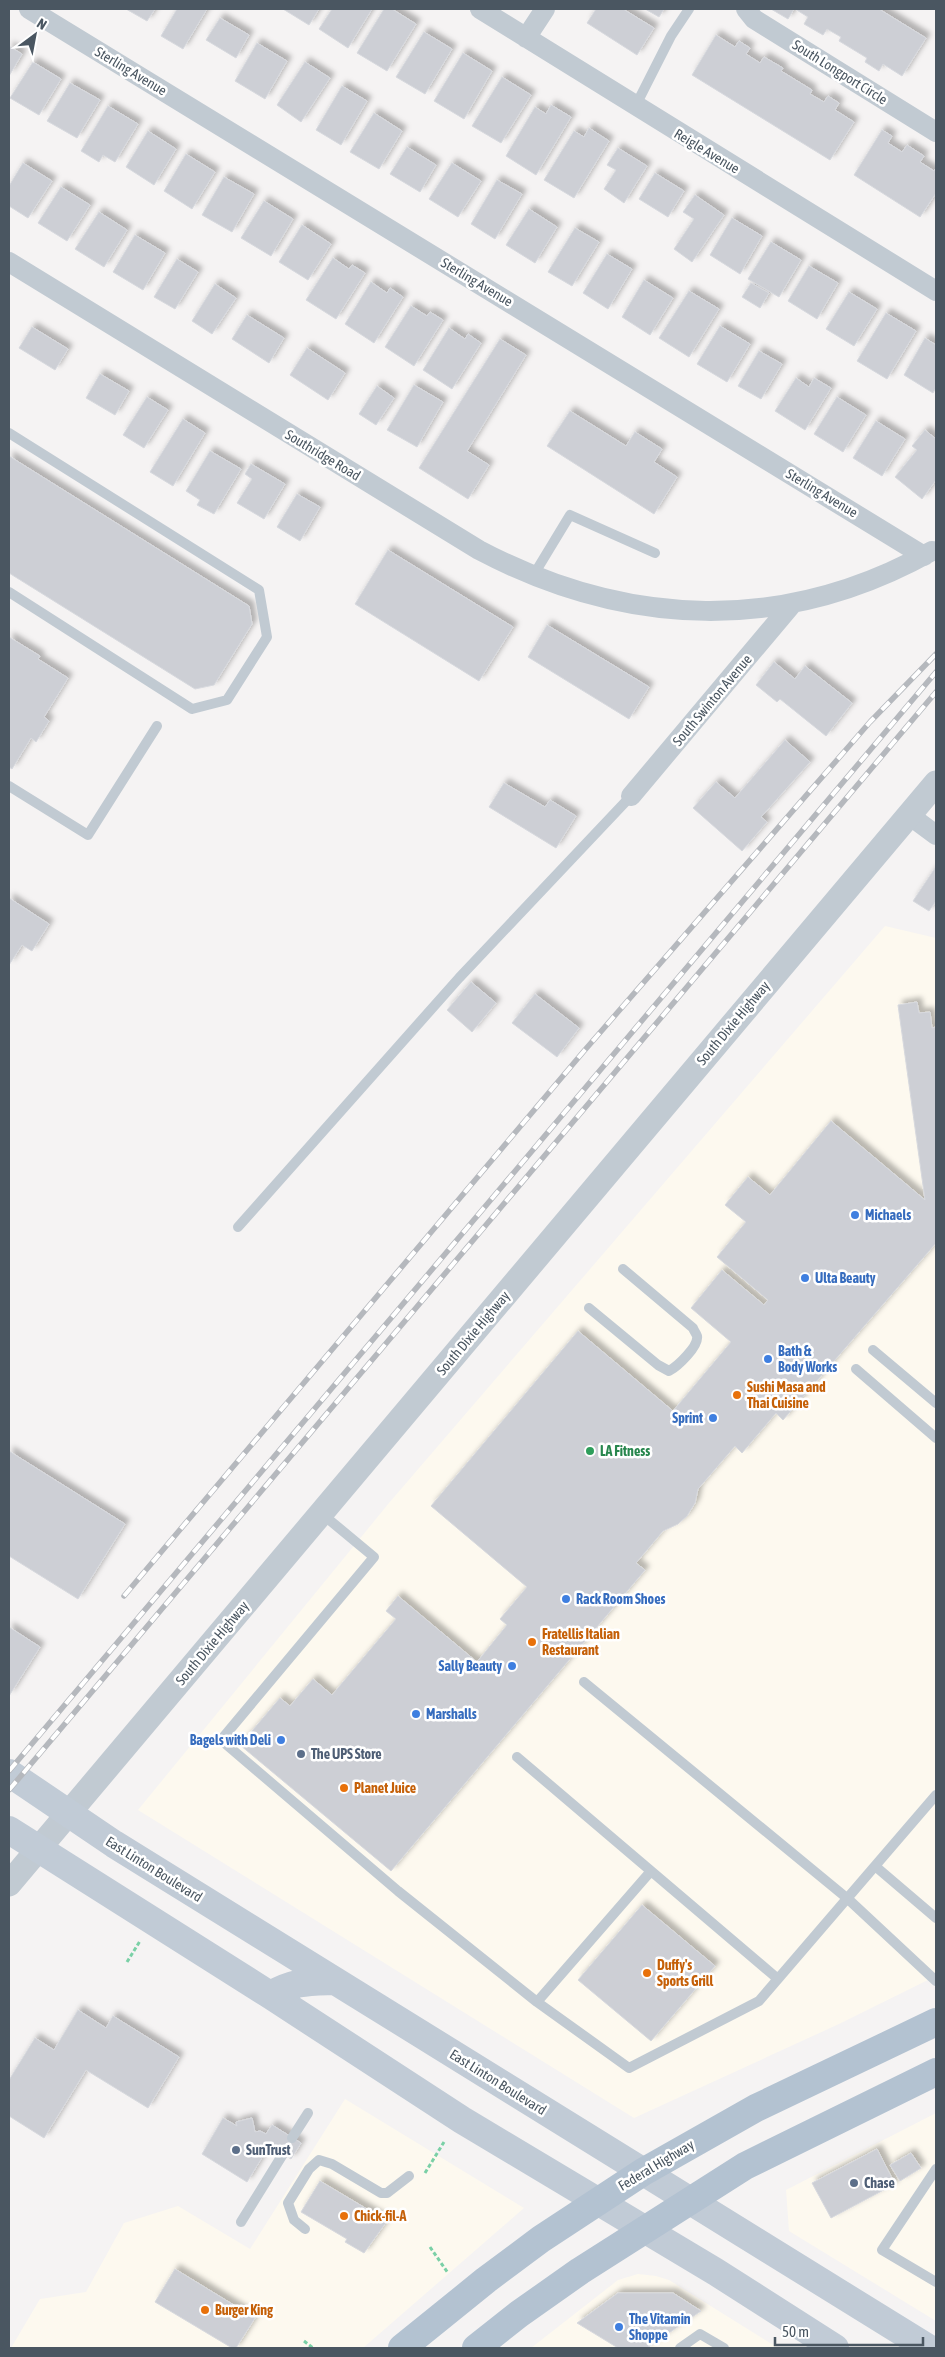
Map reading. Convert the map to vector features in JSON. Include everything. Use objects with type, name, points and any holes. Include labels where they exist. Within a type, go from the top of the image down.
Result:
[{"type":"main road","name":"East Linton Boulevard","points":[[9,1773],[114,1844],[928,2348]]},
{"type":"main road","points":[[9,1830],[270,1995],[462,2120],[596,2202],[716,2272],[835,2348]]},
{"type":"main road","points":[[270,1995],[289,1985],[335,1981]]},
{"type":"main road","name":"Federal Highway","points":[[402,2348],[486,2280],[596,2202],[643,2172],[756,2108],[936,2022]]},
{"type":"main road","points":[[476,2348],[572,2276],[745,2166],[936,2072]]},
{"type":"street","name":"Sterling Avenue","points":[[29,9],[930,553]]},
{"type":"street","name":"Reigle Avenue","points":[[480,9],[635,107],[936,291]]},
{"type":"street","points":[[526,38],[544,9]]},
{"type":"street","name":"South Longport Circle","points":[[746,9],[754,20],[936,132]]},
{"type":"street","name":"Southridge Road","points":[[9,262],[479,550],[533,576],[590,596],[654,608],[726,611],[792,603]]},
{"type":"street","points":[[792,603],[845,590],[893,572],[930,553]]},
{"type":"street","name":"South Swinton Avenue","points":[[631,796],[792,603]]},
{"type":"street","name":"South Dixie Highway","points":[[9,1884],[936,783]]},
{"type":"street","points":[[909,815],[936,835]]},
{"type":"lane","points":[[635,107],[671,36],[689,9]]},
{"type":"lane","points":[[9,433],[259,590],[267,637],[227,700],[192,709],[9,592]]},
{"type":"lane","points":[[533,576],[570,515],[655,554]]},
{"type":"lane","points":[[9,786],[88,836],[157,726]]},
{"type":"lane","points":[[238,1227],[459,978],[631,796]]},
{"type":"lane","points":[[589,1308],[658,1365],[670,1370],[678,1366],[696,1344],[697,1336],[693,1328],[623,1269]]},
{"type":"lane","points":[[873,1350],[936,1403]]},
{"type":"lane","points":[[856,1369],[936,1438]]},
{"type":"lane","points":[[321,1514],[374,1557],[221,1740],[398,1891],[537,2002],[629,2068],[759,2001],[936,1795]]},
{"type":"lane","points":[[584,1682],[848,1899],[936,1981]]},
{"type":"lane","points":[[517,1757],[778,1978]]},
{"type":"lane","points":[[875,1866],[936,1918]]},
{"type":"lane","points":[[537,2002],[651,1871]]},
{"type":"lane","points":[[292,2138],[308,2113]]},
{"type":"lane","points":[[241,2222],[283,2154]]},
{"type":"lane","points":[[304,2229],[294,2220],[288,2203],[309,2169],[319,2160],[332,2164],[381,2193],[388,2193],[409,2176]]},
{"type":"lane","points":[[936,2169],[882,2250],[936,2282]]},
{"type":"lane","points":[[680,2348],[700,2334],[724,2348]]},
{"type":"path","points":[[127,1962],[140,1941]]},
{"type":"path","points":[[425,2173],[444,2142]]},
{"type":"path","points":[[430,2247],[448,2273]]},
{"type":"path","points":[[304,2341],[313,2348]]},
{"type":"shaded area","points":[[885,926],[936,938],[936,1976],[839,2024],[634,2118],[138,1810],[389,1503]]},
{"type":"shaded area","points":[[345,2099],[524,2208],[363,2348],[11,2348],[40,2299],[86,2292],[124,2223],[178,2206],[250,2249]]},
{"type":"shaded area","points":[[936,2113],[936,2321],[789,2231],[786,2190]]},
{"type":"shaded area","points":[[638,2274],[669,2280],[778,2348],[531,2348],[618,2280]]},
{"type":"building","points":[[126,9],[155,9],[147,21]]},
{"type":"building","points":[[177,9],[207,9],[183,49],[161,36]]},
{"type":"building","points":[[283,9],[319,9],[309,25]]},
{"type":"building","points":[[332,9],[372,9],[348,48],[319,29]]},
{"type":"building","points":[[384,9],[392,9],[416,24],[387,71],[357,53]]},
{"type":"building","points":[[596,9],[623,9],[654,28],[637,55],[587,23]]},
{"type":"building","points":[[645,9],[664,9],[659,17]]},
{"type":"building","points":[[771,9],[794,9],[788,19]]},
{"type":"building","points":[[795,9],[879,9],[926,38],[902,76],[883,64],[879,71],[865,62],[867,58],[839,41],[841,37],[827,29],[823,35],[804,24],[808,17]]},
{"type":"building","points":[[220,18],[249,35],[236,58],[206,40]]},
{"type":"building","points":[[424,32],[452,49],[425,94],[396,77]]},
{"type":"building","points":[[716,35],[735,47],[739,41],[750,48],[746,54],[760,63],[764,57],[783,68],[781,71],[812,90],[810,94],[824,102],[828,96],[839,103],[835,110],[854,122],[830,160],[692,75]]},
{"type":"building","points":[[257,43],[287,61],[265,99],[235,81]]},
{"type":"building","points":[[9,46],[22,54],[9,76]]},
{"type":"building","points":[[463,53],[492,71],[464,119],[434,101]]},
{"type":"building","points":[[33,62],[61,79],[39,115],[10,98]]},
{"type":"building","points":[[305,62],[330,78],[301,122],[277,105]]},
{"type":"building","points":[[502,77],[531,95],[501,143],[472,126]]},
{"type":"building","points":[[70,83],[100,100],[77,138],[47,121]]},
{"type":"building","points":[[342,86],[367,101],[341,145],[316,130]]},
{"type":"building","points":[[551,105],[571,117],[536,175],[506,156],[535,107],[546,114]]},
{"type":"building","points":[[108,106],[138,124],[115,162],[103,155],[99,162],[81,151]]},
{"type":"building","points":[[374,113],[402,131],[379,169],[350,152]]},
{"type":"building","points":[[589,128],[609,141],[574,198],[544,180],[574,131],[584,137]]},
{"type":"building","points":[[882,130],[892,136],[888,143],[902,152],[907,145],[924,156],[920,162],[934,171],[936,168],[936,193],[920,217],[854,175]]},
{"type":"building","points":[[148,131],[176,149],[154,185],[126,167]]},
{"type":"building","points":[[407,147],[436,165],[420,192],[390,174]]},
{"type":"building","points":[[618,148],[647,166],[624,203],[604,189],[616,170],[607,165]]},
{"type":"building","points":[[186,154],[215,172],[192,209],[164,191]]},
{"type":"building","points":[[23,163],[52,181],[28,218],[9,206],[9,186]]},
{"type":"building","points":[[452,163],[481,181],[458,217],[429,199]]},
{"type":"building","points":[[655,173],[684,191],[668,217],[639,199]]},
{"type":"building","points":[[224,177],[254,194],[232,232],[202,215]]},
{"type":"building","points":[[497,180],[522,194],[495,239],[471,224]]},
{"type":"building","points":[[61,187],[90,205],[67,241],[38,223]]},
{"type":"building","points":[[695,195],[724,215],[692,262],[674,249],[694,219],[683,212]]},
{"type":"building","points":[[264,201],[293,219],[271,256],[241,238]]},
{"type":"building","points":[[529,209],[557,227],[535,263],[506,245]]},
{"type":"building","points":[[99,212],[127,230],[104,267],[75,249]]},
{"type":"building","points":[[732,218],[762,236],[740,274],[710,255]]},
{"type":"building","points":[[302,225],[331,244],[308,280],[279,262]]},
{"type":"building","points":[[575,228],[599,242],[572,286],[548,272]]},
{"type":"building","points":[[135,235],[165,253],[143,290],[113,272]]},
{"type":"building","points":[[771,242],[801,260],[779,297],[748,279]]},
{"type":"building","points":[[607,254],[632,269],[608,309],[583,293]]},
{"type":"building","points":[[333,258],[349,269],[352,265],[365,273],[336,319],[306,300]]},
{"type":"building","points":[[177,259],[198,272],[175,309],[154,297]]},
{"type":"building","points":[[809,266],[838,283],[817,319],[788,301]]},
{"type":"building","points":[[644,280],[673,298],[650,335],[622,317]]},
{"type":"building","points":[[371,282],[387,293],[390,288],[403,297],[374,343],[345,324]]},
{"type":"building","points":[[751,283],[769,293],[760,308],[742,297]]},
{"type":"building","points":[[215,284],[236,298],[212,334],[192,321]]},
{"type":"building","points":[[689,291],[719,309],[689,357],[659,338]]},
{"type":"building","points":[[849,292],[877,309],[854,346],[826,329]]},
{"type":"building","points":[[411,306],[427,316],[430,312],[443,320],[414,366],[385,347]]},
{"type":"building","points":[[886,313],[916,331],[887,379],[857,361]]},
{"type":"building","points":[[247,315],[284,338],[269,363],[232,339]]},
{"type":"building","points":[[720,326],[750,344],[727,382],[697,364]]},
{"type":"building","points":[[32,327],[68,349],[55,370],[19,348]]},
{"type":"building","points":[[449,328],[465,339],[468,334],[481,343],[452,389],[423,370]]},
{"type":"building","points":[[925,338],[936,345],[936,388],[933,393],[904,375]]},
{"type":"building","points":[[500,339],[526,355],[467,451],[489,465],[468,499],[419,468]]},
{"type":"building","points":[[307,348],[345,373],[328,400],[290,375]]},
{"type":"building","points":[[759,351],[782,364],[761,399],[738,386]]},
{"type":"building","points":[[100,374],[129,391],[115,415],[86,398]]},
{"type":"building","points":[[796,378],[809,387],[814,378],[831,388],[805,430],[775,411]]},
{"type":"building","points":[[414,385],[443,402],[417,447],[387,430]]},
{"type":"building","points":[[377,386],[394,398],[376,425],[359,414]]},
{"type":"building","points":[[147,397],[168,410],[144,448],[123,435]]},
{"type":"building","points":[[837,397],[866,415],[843,452],[814,434]]},
{"type":"building","points":[[570,411],[626,446],[635,432],[662,449],[654,462],[677,477],[654,514],[547,446]]},
{"type":"building","points":[[183,419],[205,433],[173,486],[150,472]]},
{"type":"building","points":[[876,421],[905,439],[882,476],[853,458]]},
{"type":"building","points":[[925,430],[936,439],[936,480],[922,499],[895,477],[917,450],[912,446]]},
{"type":"building","points":[[210,451],[241,469],[214,514],[197,505],[200,500],[186,491]]},
{"type":"building","points":[[9,456],[249,606],[252,624],[214,685],[195,689],[9,573]]},
{"type":"building","points":[[251,464],[285,484],[264,519],[237,503],[252,479],[245,474]]},
{"type":"building","points":[[297,494],[320,507],[300,541],[277,527]]},
{"type":"building","points":[[388,550],[513,627],[479,681],[355,604]]},
{"type":"building","points":[[547,625],[649,687],[629,719],[528,657]]},
{"type":"building","points":[[9,637],[40,656],[38,659],[68,678],[44,717],[49,721],[36,742],[31,738],[12,769],[9,767]]},
{"type":"building","points":[[774,662],[795,679],[805,666],[852,703],[826,736],[780,699],[777,702],[756,685]]},
{"type":"building","points":[[785,740],[810,762],[761,817],[767,822],[742,851],[693,808],[716,782],[735,798]]},
{"type":"building","points":[[504,783],[545,807],[550,800],[576,816],[556,848],[489,807]]},
{"type":"building","points":[[935,868],[936,901],[929,911],[913,901]]},
{"type":"building","points":[[9,898],[49,924],[32,951],[22,945],[9,965]]},
{"type":"building","points":[[471,982],[496,1003],[472,1032],[447,1010]]},
{"type":"building","points":[[535,994],[579,1028],[557,1057],[512,1023]]},
{"type":"building","points":[[917,1002],[919,1013],[930,1012],[932,1028],[936,1027],[936,1243],[783,1420],[776,1413],[742,1453],[735,1446],[698,1489],[695,1503],[687,1516],[678,1524],[663,1531],[636,1563],[645,1570],[391,1871],[240,1745],[280,1698],[290,1706],[313,1679],[332,1695],[396,1619],[386,1611],[398,1596],[477,1662],[507,1625],[500,1619],[527,1587],[431,1506],[578,1331],[673,1411],[731,1342],[691,1308],[722,1270],[764,1305],[768,1300],[717,1257],[746,1222],[725,1205],[748,1177],[770,1195],[831,1121],[925,1200],[898,1005]]},
{"type":"building","points":[[9,1451],[125,1524],[78,1599],[9,1556]]},
{"type":"building","points":[[9,1627],[40,1647],[9,1696]]},
{"type":"building","name":"Duffy's Sports Grill","points":[[642,1905],[715,1966],[651,2041],[578,1980]]},
{"type":"building","points":[[78,2010],[106,2028],[113,2016],[179,2057],[148,2108],[86,2070],[44,2138],[9,2116],[9,2080],[35,2038],[54,2050]]},
{"type":"building","name":"SunTrust","points":[[223,2118],[237,2126],[236,2122],[252,2118],[255,2132],[260,2131],[266,2134],[272,2125],[301,2143],[291,2159],[269,2146],[247,2182],[202,2154]]},
{"type":"building","name":"Chase","points":[[877,2149],[895,2184],[831,2218],[812,2183]]},
{"type":"building","points":[[911,2153],[921,2168],[900,2181],[890,2165]]},
{"type":"building","name":"Chick-fil-A","points":[[320,2181],[387,2221],[364,2253],[345,2242],[347,2239],[301,2212]]},
{"type":"building","name":"Burger King","points":[[175,2269],[255,2318],[236,2348],[232,2348],[155,2302]]},
{"type":"building","points":[[618,2293],[673,2293],[701,2311],[647,2348],[618,2348],[577,2323]]},
{"type":"railway","points":[[124,1596],[584,1051],[870,722],[936,654]]},
{"type":"railway","points":[[9,1771],[936,672]]},
{"type":"railway","points":[[9,1790],[936,692]]},
{"type":"place","name":"Michaels","points":[[855,1215]]},
{"type":"place","name":"Ulta Beauty","points":[[805,1278]]},
{"type":"place","name":"Bath & Body Works","points":[[768,1359]]},
{"type":"place","name":"Sushi Masa and Thai Cuisine","points":[[737,1395]]},
{"type":"place","name":"Sprint","points":[[713,1418]]},
{"type":"place","name":"LA Fitness","points":[[590,1451]]},
{"type":"place","name":"Rack Room Shoes","points":[[566,1599]]},
{"type":"place","name":"Fratellis Italian Restaurant","points":[[532,1642]]},
{"type":"place","name":"Sally Beauty","points":[[512,1666]]},
{"type":"place","name":"Marshalls","points":[[416,1714]]},
{"type":"place","name":"Bagels with Deli","points":[[281,1740]]},
{"type":"place","name":"The UPS Store","points":[[301,1754]]},
{"type":"place","name":"Planet Juice","points":[[344,1788]]},
{"type":"place","name":"Duffy's Sports Grill","points":[[647,1973]]},
{"type":"place","name":"SunTrust","points":[[236,2150]]},
{"type":"place","name":"Chase","points":[[854,2183]]},
{"type":"place","name":"Chick-fil-A","points":[[344,2216]]},
{"type":"place","name":"Burger King","points":[[205,2310]]},
{"type":"place","name":"The Vitamin Shoppe","points":[[619,2327]]}]
